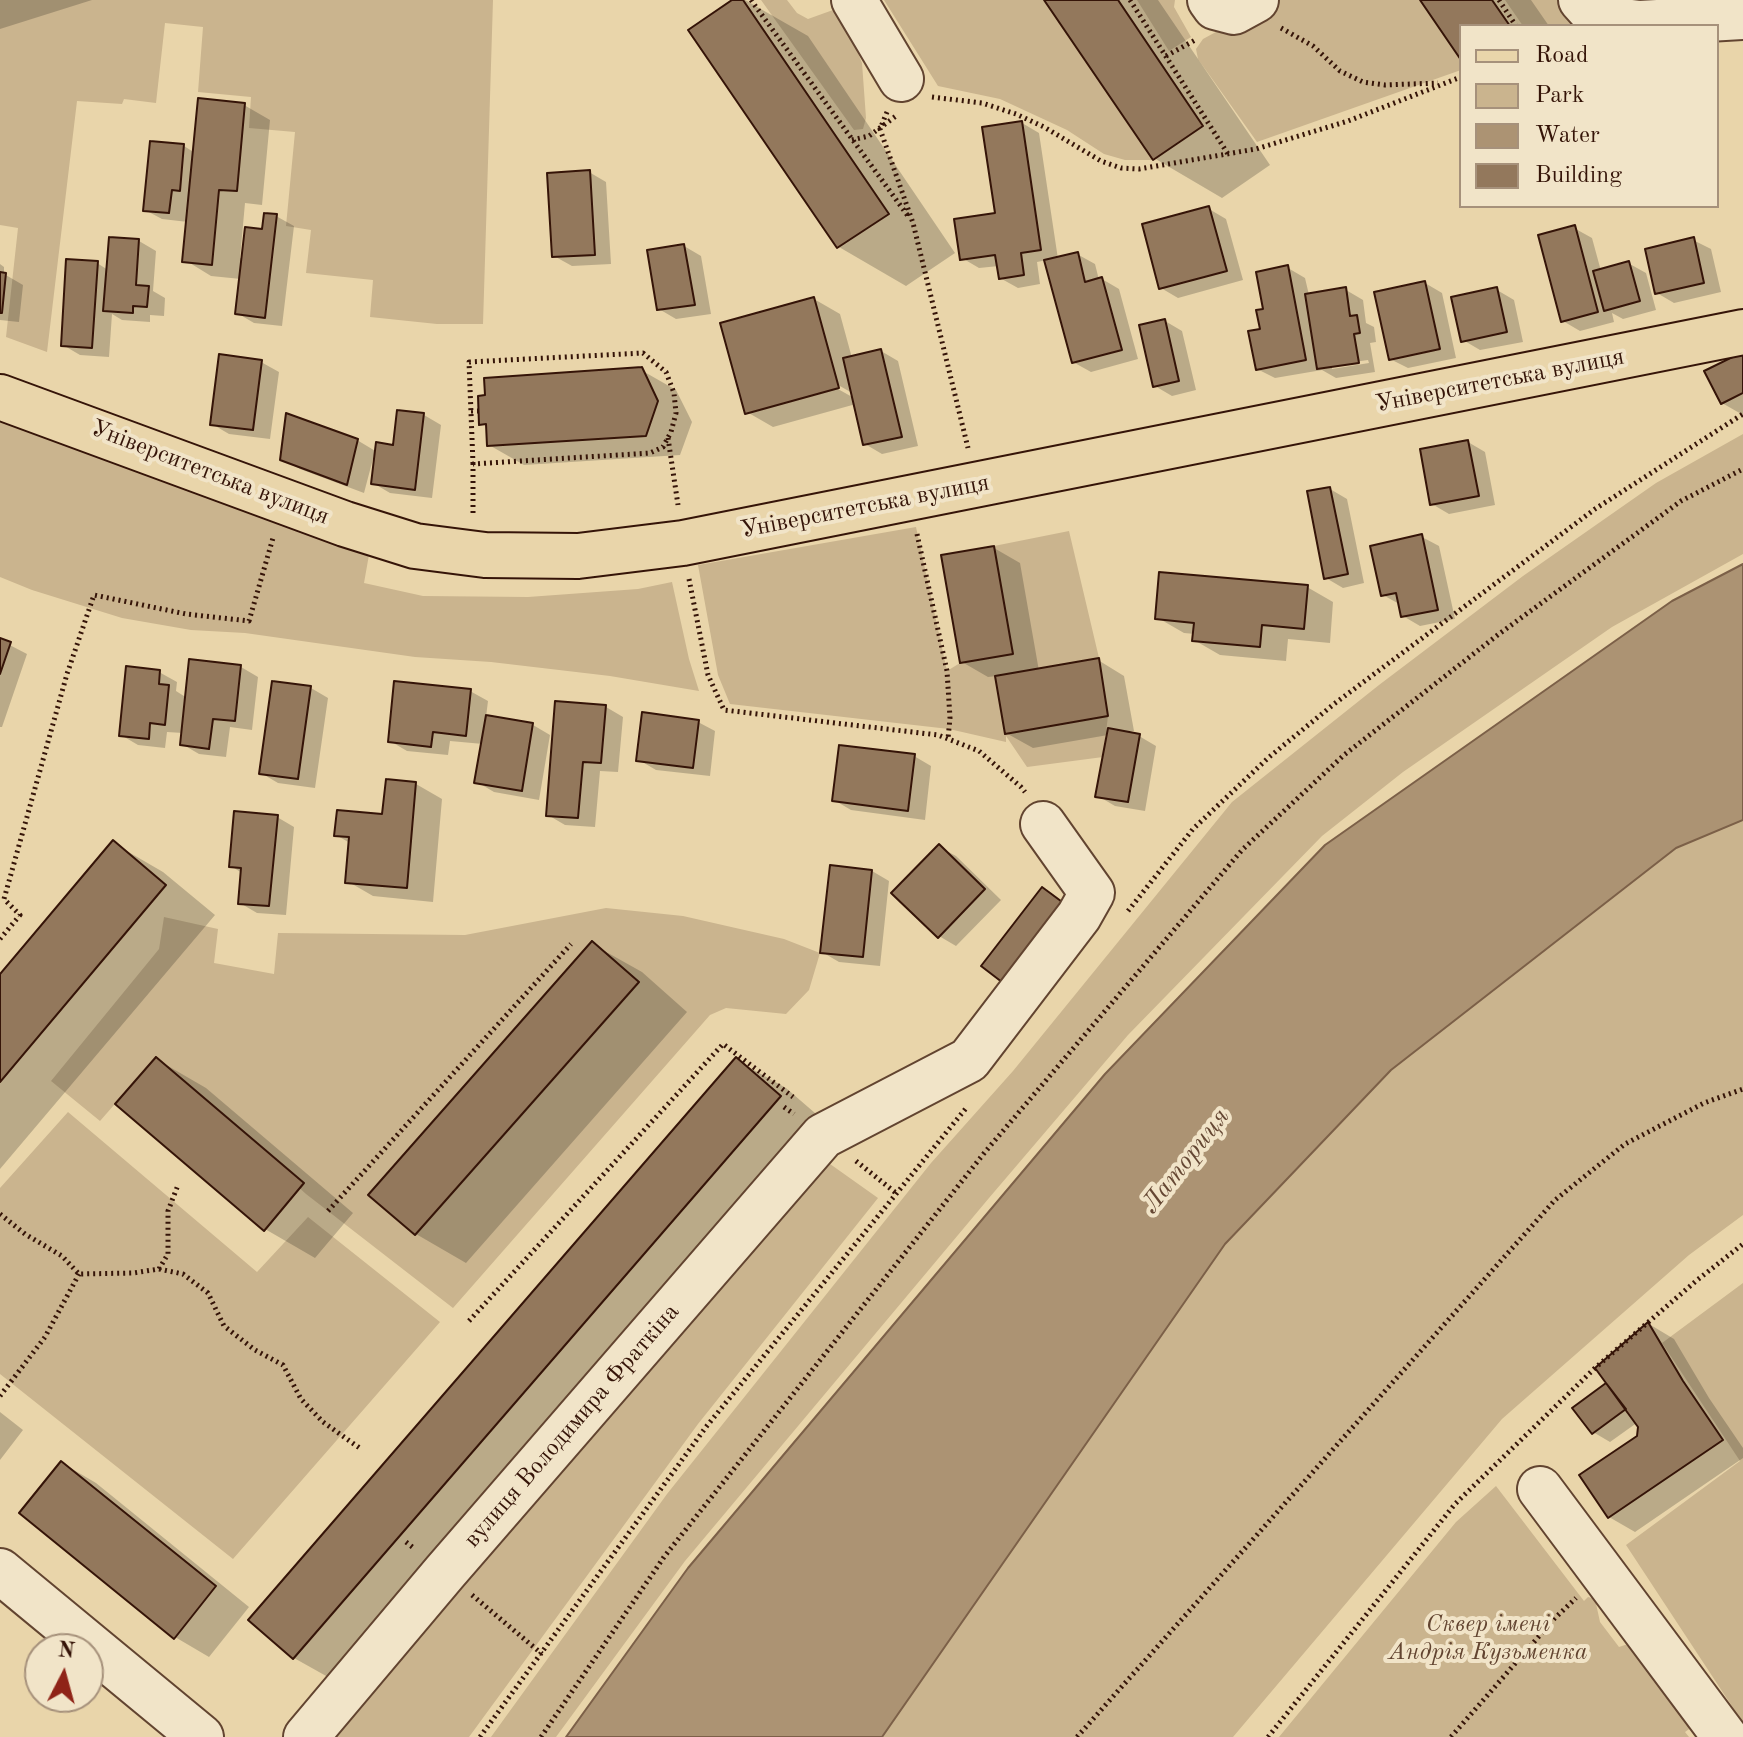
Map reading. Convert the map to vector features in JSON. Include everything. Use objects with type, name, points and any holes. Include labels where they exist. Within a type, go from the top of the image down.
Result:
[{"type":"main road","name":"Університетська вулиця","points":[[0,397],[415,546],[485,555],[578,556],[683,543],[1743,332]]},
{"type":"street","points":[[854,0],[908,97]]},
{"type":"street","points":[[1210,0],[1215,7],[1234,12],[1266,13]]},
{"type":"street","points":[[1581,0],[1590,10],[1613,20],[1640,23],[1743,17]]},
{"type":"street","name":"вулиця Володимира Фраткіна","points":[[306,1737],[823,1136],[969,1060],[1079,916],[1092,893],[1043,824]]},
{"type":"street","points":[[1540,1489],[1725,1737]]},
{"type":"street","points":[[0,1571],[201,1737]]},
{"type":"path","points":[[751,0],[913,223]]},
{"type":"path","points":[[1130,0],[1228,154]]},
{"type":"path","points":[[1499,0],[1515,24]]},
{"type":"path","points":[[1266,13],[1313,46],[1340,71],[1363,82],[1385,85],[1446,82]]},
{"type":"path","points":[[852,140],[869,136],[880,129],[908,97],[939,96],[982,103],[1016,114],[1101,161],[1121,168],[1161,167],[1256,149],[1348,121],[1459,78]]},
{"type":"path","points":[[880,129],[908,97]]},
{"type":"path","points":[[880,129],[913,223],[970,453]]},
{"type":"path","points":[[473,464],[650,453],[663,447],[676,413],[674,393],[666,372],[643,353],[469,362],[473,520]]},
{"type":"path","points":[[471,411],[479,411]]},
{"type":"path","points":[[1124,915],[1193,829],[1268,758],[1334,704],[1595,509],[1743,414]]},
{"type":"path","points":[[668,438],[683,543],[708,675],[724,710],[938,735],[979,751],[1021,787],[1043,824]]},
{"type":"path","points":[[541,1737],[664,1557],[985,1152],[1242,850],[1344,755],[1499,634],[1681,501],[1743,469]]},
{"type":"path","points":[[909,499],[947,671],[948,739]]},
{"type":"path","points":[[0,939],[20,915],[4,899],[67,674],[94,595],[186,614],[249,621],[284,501]]},
{"type":"path","points":[[328,1211],[571,944]]},
{"type":"path","points":[[469,1321],[723,1044],[793,1097]]},
{"type":"path","points":[[1077,1737],[1555,1200],[1625,1144],[1704,1103],[1743,1089]]},
{"type":"path","points":[[480,1737],[706,1427],[974,1099]]},
{"type":"path","points":[[159,1269],[168,1254],[168,1211],[178,1185]]},
{"type":"path","points":[[0,1214],[25,1234],[62,1256],[79,1274],[159,1269],[183,1274],[208,1293],[224,1326],[255,1350],[283,1365],[301,1399],[312,1411],[361,1449]]},
{"type":"path","points":[[1268,1737],[1455,1504],[1595,1368],[1743,1244]]},
{"type":"path","points":[[0,1396],[45,1337],[79,1274]]},
{"type":"path","points":[[445,1572],[542,1654]]},
{"type":"path","points":[[1451,1737],[1554,1619],[1603,1572]]},
{"type":"green space","points":[[0,0],[493,0],[483,324],[437,324],[370,317],[373,280],[306,273],[311,230],[286,226],[295,132],[249,128],[251,97],[198,92],[203,27],[165,23],[156,103],[124,99],[122,104],[77,101],[47,352],[6,337],[18,228],[0,225]]},
{"type":"green space","points":[[761,0],[787,0],[797,13],[808,19],[833,10],[853,40],[862,63],[866,118],[863,129],[854,130]]},
{"type":"green space","points":[[884,0],[1044,0],[1153,160],[1125,160],[1104,154],[1067,130],[1000,99],[938,86]]},
{"type":"green space","points":[[1137,0],[1175,0],[1174,7],[1191,37],[1169,51]]},
{"type":"green space","points":[[1275,0],[1420,0],[1459,57],[1459,71],[1257,142],[1198,59],[1196,49],[1203,39]]},
{"type":"green space","points":[[1505,0],[1560,0],[1581,24],[1522,24]]},
{"type":"green space","points":[[0,417],[370,549],[364,583],[423,596],[528,597],[638,589],[672,582],[699,691],[610,676],[415,657],[245,633],[191,630],[122,618],[32,590],[0,577]]},
{"type":"green space","points":[[1743,434],[1743,554],[1612,627],[1403,772],[1322,836],[1128,1035],[989,1198],[685,1561],[556,1737],[491,1737],[667,1494],[931,1163],[1013,1071],[1232,802],[1523,576],[1656,483]]},
{"type":"green space","points":[[916,527],[947,671],[960,663],[1013,654],[994,546],[1069,531],[1099,658],[995,677],[1005,734],[1108,716],[1103,757],[1027,767],[1006,736],[1006,742],[949,729],[730,704],[718,675],[698,565]]},
{"type":"green space","points":[[1743,820],[1743,1215],[1689,1255],[1502,1419],[1233,1737],[882,1737],[1225,1244],[1391,1070],[1676,848]]},
{"type":"green space","points":[[606,908],[683,916],[784,939],[820,953],[809,990],[786,1014],[726,1008],[710,1015],[453,1308],[306,1194],[156,1057],[100,1121],[51,1081],[159,949],[164,917],[218,929],[214,963],[274,974],[278,933],[465,935]],"holes":[[[592,941],[638,983],[415,1235],[369,1194]]]},
{"type":"green space","points":[[68,1112],[257,1272],[308,1217],[440,1322],[233,1559],[0,1374],[0,1188]]},
{"type":"green space","points":[[823,1159],[878,1198],[698,1424],[469,1737],[337,1737]]},
{"type":"green space","points":[[1743,1283],[1743,1723],[1626,1545],[1740,1461],[1662,1343]]},
{"type":"green space","name":"Сквер імені Андрія Кузьменка","points":[[1496,1486],[1584,1601],[1588,1597],[1595,1599],[1600,1622],[1619,1647],[1631,1643],[1709,1715],[1685,1732],[1689,1737],[1279,1737],[1456,1522]]},
{"type":"water","name":"Латориця","points":[[1743,564],[1743,820],[1676,848],[1391,1070],[1225,1244],[882,1737],[566,1737],[688,1568],[1105,1074],[1325,845],[1672,601]]},
{"type":"building","points":[[732,0],[743,0],[889,214],[837,248],[688,30]]},
{"type":"building","points":[[1044,0],[1118,0],[1203,126],[1153,160]]},
{"type":"building","points":[[1420,0],[1492,0],[1509,24],[1459,24],[1459,57]]},
{"type":"building","points":[[198,98],[245,103],[237,191],[219,190],[212,265],[182,262]]},
{"type":"building","points":[[1022,121],[1041,250],[1021,253],[1024,275],[999,279],[995,255],[960,260],[954,219],[995,213],[982,127]]},
{"type":"building","points":[[150,141],[184,144],[180,191],[172,190],[169,213],[143,211]]},
{"type":"building","points":[[590,170],[595,255],[552,257],[547,173]]},
{"type":"building","points":[[1209,206],[1227,271],[1159,289],[1142,224]]},
{"type":"building","points":[[264,213],[277,214],[265,318],[235,314],[245,227],[262,229]]},
{"type":"building","points":[[1575,225],[1598,312],[1561,322],[1538,235]]},
{"type":"building","points":[[109,237],[139,239],[136,285],[149,286],[147,307],[133,306],[133,313],[103,311]]},
{"type":"building","points":[[1694,237],[1704,283],[1655,294],[1645,249]]},
{"type":"building","points":[[684,244],[695,305],[657,310],[647,250]]},
{"type":"building","points":[[1078,252],[1085,282],[1102,277],[1122,350],[1072,363],[1044,260]]},
{"type":"building","points":[[66,259],[98,261],[92,348],[61,346]]},
{"type":"building","points":[[1629,261],[1640,301],[1604,311],[1593,271]]},
{"type":"building","points":[[1288,265],[1306,360],[1256,370],[1248,331],[1260,329],[1256,310],[1263,309],[1256,272]]},
{"type":"building","points":[[0,272],[6,273],[2,313],[0,313]]},
{"type":"building","points":[[1425,281],[1440,349],[1389,360],[1374,292]]},
{"type":"building","points":[[1346,287],[1350,316],[1357,315],[1360,333],[1354,334],[1359,363],[1317,369],[1305,294]]},
{"type":"building","points":[[1497,287],[1507,332],[1461,342],[1451,297]]},
{"type":"building","points":[[814,297],[839,388],[745,414],[720,323]]},
{"type":"building","points":[[1165,319],[1179,381],[1153,387],[1139,325]]},
{"type":"building","points":[[881,349],[902,437],[863,445],[843,358]]},
{"type":"building","points":[[1743,352],[1743,393],[1721,404],[1704,371]]},
{"type":"building","points":[[219,354],[262,360],[253,430],[210,425]]},
{"type":"building","points":[[642,367],[658,401],[646,436],[487,446],[486,424],[479,425],[478,396],[485,395],[484,378]]},
{"type":"building","points":[[397,410],[424,413],[415,490],[371,484],[376,442],[393,445]]},
{"type":"building","points":[[286,413],[358,439],[347,485],[280,460]]},
{"type":"building","points":[[1468,440],[1479,496],[1430,505],[1420,449]]},
{"type":"building","points":[[1330,487],[1348,574],[1324,579],[1307,491]]},
{"type":"building","points":[[1422,534],[1438,610],[1401,617],[1396,593],[1381,596],[1370,546]]},
{"type":"building","points":[[994,546],[1013,654],[960,663],[941,555]]},
{"type":"building","points":[[1159,572],[1308,585],[1304,629],[1262,625],[1260,647],[1192,641],[1194,623],[1155,619]]},
{"type":"building","points":[[0,638],[11,642],[0,674]]},
{"type":"building","points":[[1099,658],[1108,716],[1005,734],[995,676]]},
{"type":"building","points":[[189,659],[241,665],[235,721],[213,719],[209,749],[180,745]]},
{"type":"building","points":[[126,666],[160,670],[159,684],[169,685],[165,725],[150,723],[149,739],[119,736]]},
{"type":"building","points":[[272,681],[311,686],[298,779],[259,774]]},
{"type":"building","points":[[394,681],[471,689],[466,736],[433,732],[431,747],[388,742]]},
{"type":"building","points":[[555,701],[606,705],[601,763],[583,762],[578,818],[546,816]]},
{"type":"building","points":[[642,712],[699,720],[693,768],[636,761]]},
{"type":"building","points":[[486,715],[533,723],[522,791],[474,783]]},
{"type":"building","points":[[1108,728],[1140,734],[1128,802],[1095,797]]},
{"type":"building","points":[[839,745],[915,754],[908,811],[832,801]]},
{"type":"building","points":[[386,779],[416,782],[407,888],[345,883],[349,837],[334,836],[337,810],[382,814]]},
{"type":"building","points":[[234,811],[278,815],[269,906],[238,904],[241,868],[229,867]]},
{"type":"building","points":[[113,840],[166,885],[0,1082],[0,974]]},
{"type":"building","points":[[939,844],[985,889],[938,938],[891,893]]},
{"type":"building","points":[[830,865],[872,870],[863,957],[820,953]]},
{"type":"building","points":[[1042,887],[1073,910],[1011,989],[981,966]]},
{"type":"building","points":[[592,941],[639,982],[415,1235],[368,1195]]},
{"type":"building","points":[[156,1057],[304,1183],[264,1231],[115,1104]]},
{"type":"building","points":[[736,1057],[781,1096],[293,1659],[248,1620]]},
{"type":"building","points":[[1648,1322],[1723,1440],[1608,1518],[1579,1475],[1637,1436],[1638,1427],[1595,1368]]},
{"type":"building","points":[[1606,1383],[1626,1409],[1592,1434],[1572,1408]]},
{"type":"building","points":[[61,1461],[216,1586],[174,1639],[19,1513]]}]
